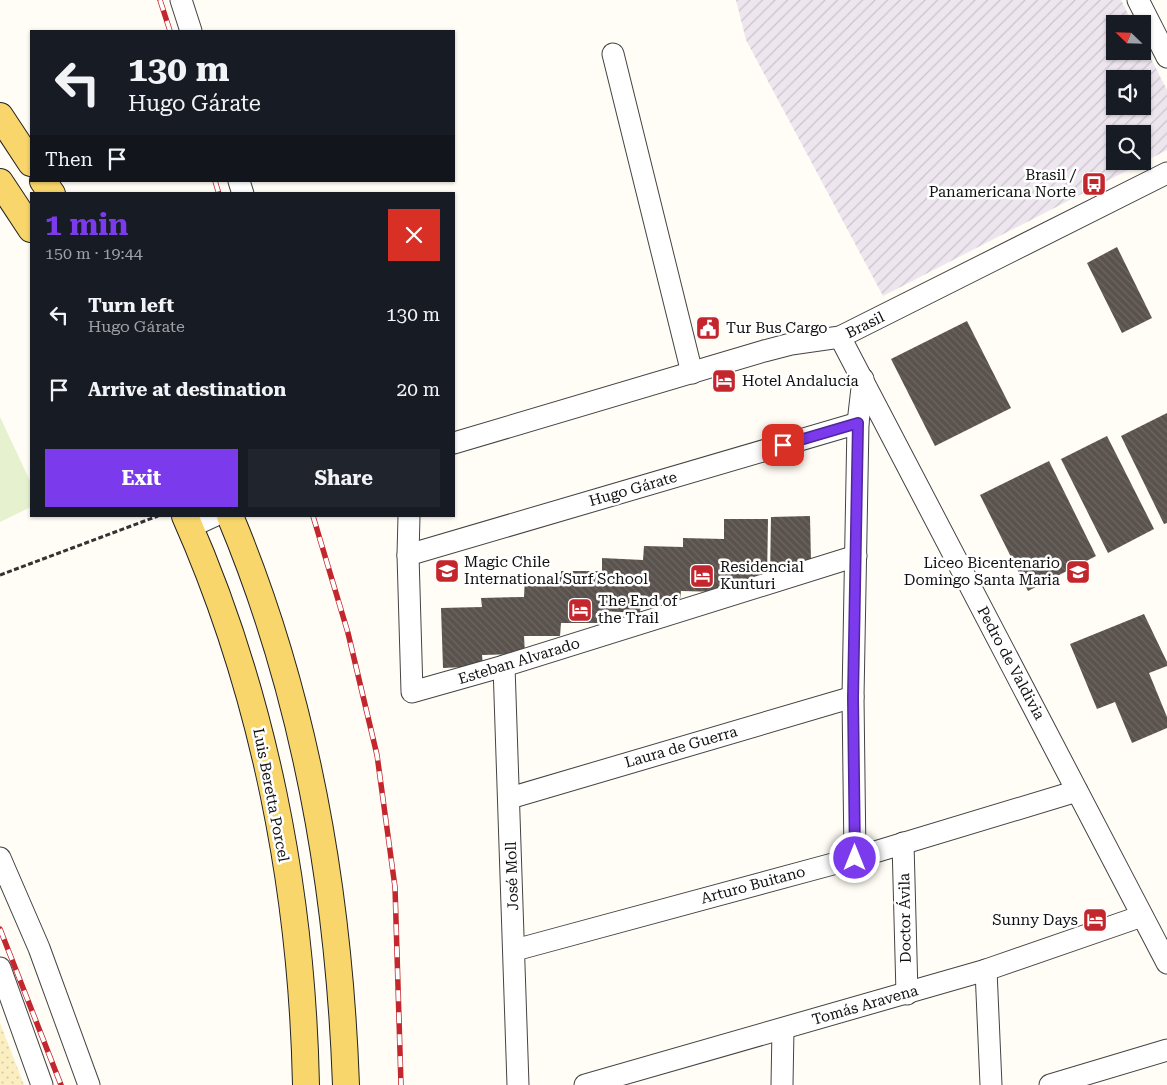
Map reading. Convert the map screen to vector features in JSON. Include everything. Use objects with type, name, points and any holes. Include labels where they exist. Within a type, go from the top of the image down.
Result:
[{"type":"main road","points":[[0,116],[30,161]]},
{"type":"main road","points":[[0,182],[30,227]]},
{"type":"main road","points":[[230,517],[244,550],[284,669],[307,770],[327,875],[333,922],[344,1034],[346,1085]]},
{"type":"main road","name":"Luis Beretta Porcel","points":[[188,522],[210,574],[240,658],[268,769],[284,853],[296,947],[306,1085]]},
{"type":"street","points":[[181,0],[191,30]]},
{"type":"street","points":[[1138,0],[1167,58]]},
{"type":"street","points":[[613,54],[692,373]]},
{"type":"street","name":"Brasil","points":[[455,443],[791,344],[840,337],[1167,173]]},
{"type":"street","name":"Pedro de Valdivia","points":[[840,337],[1167,963]]},
{"type":"street","points":[[855,858],[853,698],[858,423],[862,379]]},
{"type":"street","name":"Hugo Gárate","points":[[408,556],[858,423]]},
{"type":"street","points":[[188,522],[210,517]]},
{"type":"street","points":[[408,556],[409,517]]},
{"type":"street","name":"Esteban Alvarado","points":[[408,556],[412,692],[504,666],[856,556]]},
{"type":"street","name":"José Moll","points":[[504,666],[510,798],[518,1085]]},
{"type":"street","name":"Laura de Guerra","points":[[510,798],[853,698]]},
{"type":"street","name":"Arturo Buitano","points":[[515,950],[855,858],[1077,791]]},
{"type":"street","name":"Doctor Ávila","points":[[903,842],[907,994]]},
{"type":"street","points":[[0,858],[39,948],[89,1085]]},
{"type":"street","name":"Tomás Aravena","points":[[585,1085],[907,994],[986,970],[1142,916]]},
{"type":"street","points":[[0,968],[42,1085]]},
{"type":"street","points":[[986,970],[991,1085]]},
{"type":"street","points":[[782,1085],[783,1028]]},
{"type":"street","points":[[1050,1085],[1167,1050]]},
{"type":"path","points":[[0,575],[155,517]]},
{"type":"shaded area","points":[[736,0],[1121,0],[1128,15],[1106,15],[1106,60],[1151,59],[1167,90],[1167,150],[1151,158],[1151,125],[1106,125],[1106,170],[1128,170],[883,296],[746,40]]},
{"type":"sand","points":[[0,1023],[24,1085],[0,1085]]},
{"type":"green space","points":[[0,417],[30,481],[30,507],[0,522]]},
{"type":"building","points":[[1117,247],[1152,318],[1122,333],[1087,263]]},
{"type":"building","points":[[967,321],[1011,408],[935,446],[891,359]]},
{"type":"building","points":[[1167,413],[1167,523],[1164,524],[1121,436]]},
{"type":"building","points":[[1107,436],[1154,529],[1108,553],[1061,459]]},
{"type":"building","points":[[1049,461],[1096,556],[1028,591],[980,495]]},
{"type":"building","points":[[810,516],[811,562],[770,576],[771,517]]},
{"type":"building","points":[[724,519],[768,519],[767,580],[724,580],[722,592],[681,591],[680,600],[641,599],[640,613],[600,611],[601,623],[561,623],[560,636],[524,636],[525,654],[482,655],[483,666],[443,668],[441,608],[482,607],[481,598],[524,597],[525,577],[561,577],[561,571],[602,571],[602,558],[643,560],[644,546],[683,547],[683,538],[724,539]]},
{"type":"building","points":[[1144,614],[1167,662],[1167,666],[1149,673],[1167,717],[1167,728],[1132,743],[1115,702],[1097,709],[1070,644]]},
{"type":"railway","points":[[160,0],[170,30]]},
{"type":"railway","points":[[215,182],[218,192]]},
{"type":"railway","points":[[313,517],[348,633],[377,755],[395,887],[401,1085]]},
{"type":"railway","points":[[0,929],[61,1085]]},
{"type":"place","name":"Brasil / Panamericana Norte","points":[[1094,184]]},
{"type":"place","name":"Tur Bus Cargo","points":[[708,328]]},
{"type":"place","name":"Hotel Andalucía","points":[[724,381]]},
{"type":"place","name":"Magic Chile International Surf School","points":[[447,571]]},
{"type":"place","name":"Liceo Bicentenario Domingo Santa Maria","points":[[1078,572]]},
{"type":"place","name":"Residencial Kunturi","points":[[702,576]]},
{"type":"place","name":"The End of the Trail","points":[[580,610]]},
{"type":"place","name":"Sunny Days","points":[[1095,920]]},
{"type":"route","points":[[783,445],[858,423],[853,698],[855,858]]}]
